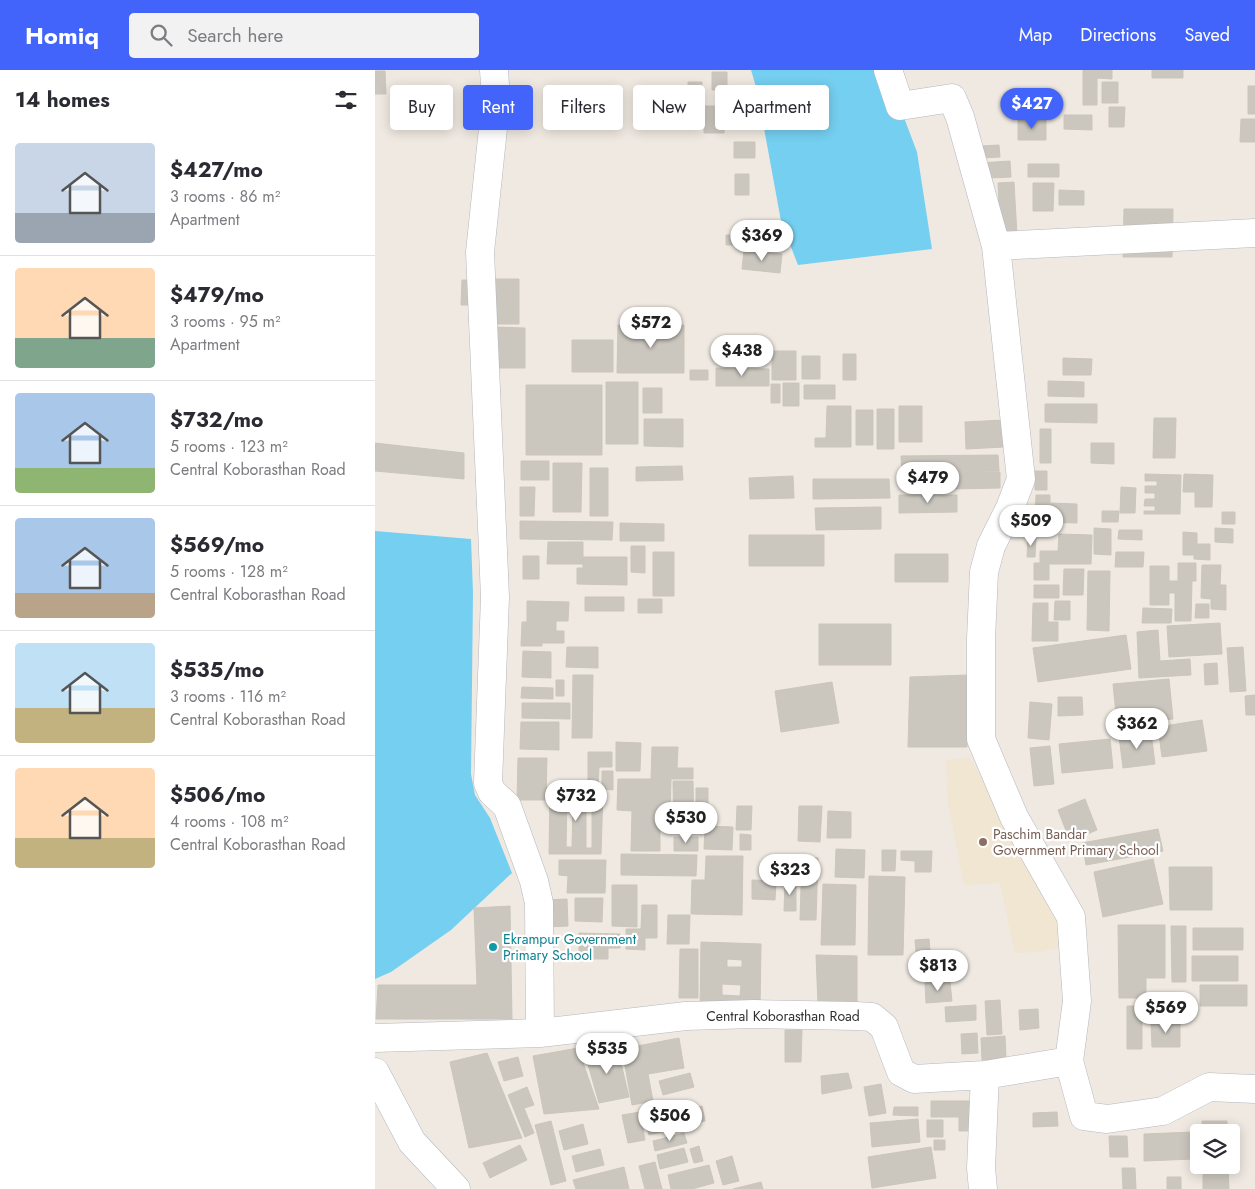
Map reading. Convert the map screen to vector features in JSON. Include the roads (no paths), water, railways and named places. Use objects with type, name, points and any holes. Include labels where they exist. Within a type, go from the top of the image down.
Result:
[{"type":"street","points":[[494,70],[496,100],[480,252],[495,597],[488,783],[492,792],[507,806],[534,881],[539,903],[541,1033]]},
{"type":"street","points":[[889,70],[900,106],[951,98],[960,117],[996,246],[1021,479],[1010,508],[991,546],[984,572],[981,639],[981,738],[1014,817],[1071,917],[1077,1001],[1069,1061],[1084,1116],[1107,1119],[1163,1111],[1209,1087],[1255,1089]]},
{"type":"street","points":[[996,246],[1255,233]]},
{"type":"street","name":"Central Koborasthan Road","points":[[375,1038],[541,1033],[686,1016],[754,1014],[864,1016],[872,1017],[884,1027],[901,1072],[914,1079],[985,1075],[1069,1061]]},
{"type":"street","points":[[375,1072],[412,1142],[456,1189]]},
{"type":"street","points":[[983,1189],[981,1168],[985,1075]]},
{"type":"water","points":[[751,70],[886,70],[917,152],[932,249],[798,265],[781,221],[764,130],[829,130],[829,85],[756,85]]},
{"type":"water","points":[[375,531],[471,539],[473,593],[471,774],[475,795],[490,818],[512,873],[451,930],[391,972],[375,979]]},
{"type":"place","name":"Paschim Bandar Government Primary School","points":[[983,842]]},
{"type":"place","name":"Ekrampur Government Primary School","points":[[493,947]]}]
